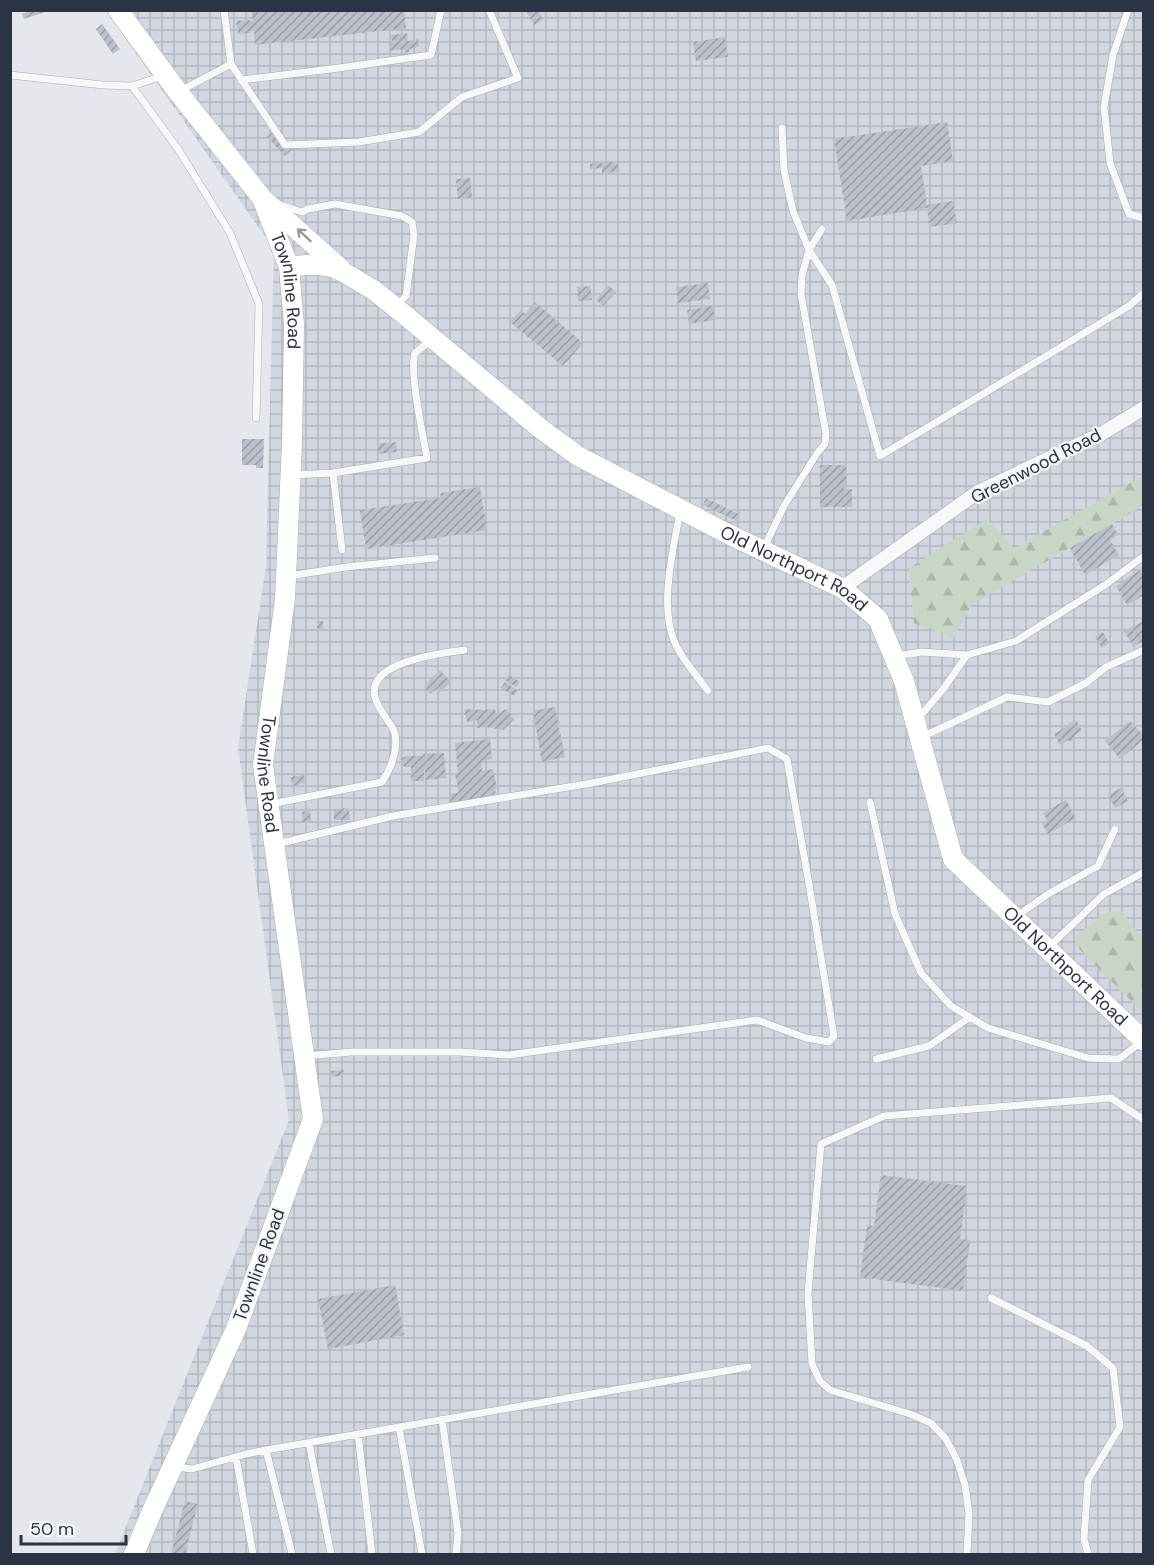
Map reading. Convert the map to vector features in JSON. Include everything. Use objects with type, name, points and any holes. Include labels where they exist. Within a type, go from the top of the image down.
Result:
[{"type":"main road","name":"Townline Road","points":[[118,10],[178,92],[262,198],[289,267],[294,325],[291,475],[285,599],[263,765],[314,1119],[236,1329],[134,1554]]},
{"type":"main road","name":"Old Northport Road","points":[[262,198],[345,273]]},
{"type":"main road","name":"Old Northport Road","points":[[289,267],[319,265],[332,267],[345,273],[375,291],[541,429],[578,456],[728,534],[842,588],[878,619],[904,681],[953,859],[1143,1041]]},
{"type":"street","name":"Greenwood Road","points":[[842,588],[978,492],[1101,434],[1143,408]]},
{"type":"lane","points":[[225,10],[231,64],[285,145],[359,142],[419,132],[462,97],[518,78],[489,10]]},
{"type":"lane","points":[[241,80],[431,55],[441,10]]},
{"type":"lane","points":[[1128,10],[1113,55],[1104,107],[1110,164],[1129,213],[1143,218]]},
{"type":"lane","points":[[178,92],[231,64]]},
{"type":"lane","points":[[10,75],[132,86],[165,75]]},
{"type":"lane","points":[[132,86],[178,149],[230,233],[258,304],[256,418]]},
{"type":"lane","points":[[782,128],[784,170],[793,211],[809,250],[832,285],[880,456],[1129,306],[1143,293]]},
{"type":"lane","points":[[262,198],[302,212],[335,204],[402,216],[412,222],[414,235],[406,296],[396,308]]},
{"type":"lane","points":[[763,550],[784,506],[825,444],[801,294],[802,275],[809,250],[822,229]]},
{"type":"lane","points":[[291,475],[333,472],[427,458],[416,397],[414,356],[433,338]]},
{"type":"lane","points":[[333,472],[342,550]]},
{"type":"lane","points":[[681,509],[670,569],[668,617],[677,648],[708,691]]},
{"type":"lane","points":[[894,657],[922,651],[967,655],[1016,641],[1106,585],[1143,556]]},
{"type":"lane","points":[[286,576],[435,558]]},
{"type":"lane","points":[[269,804],[382,782],[389,771],[394,754],[395,732],[380,711],[374,695],[378,680],[387,671],[405,662],[433,654],[464,650]]},
{"type":"lane","points":[[917,730],[1007,697],[1048,702],[1086,683],[1106,667],[1143,650]]},
{"type":"lane","points":[[917,730],[967,655]]},
{"type":"lane","points":[[274,845],[393,816],[580,785],[768,748],[787,759],[834,1036],[829,1042],[806,1038],[757,1020],[509,1055],[460,1052],[352,1052],[304,1056]]},
{"type":"lane","points":[[870,802],[895,914],[921,973],[951,1006],[988,1028],[1088,1058],[1119,1059],[1143,1041]]},
{"type":"lane","points":[[1014,918],[1048,894],[1098,866],[1115,829]]},
{"type":"lane","points":[[1047,949],[1104,894],[1143,872]]},
{"type":"lane","points":[[876,1059],[929,1046],[970,1017]]},
{"type":"lane","points":[[968,1554],[969,1514],[965,1485],[957,1460],[946,1439],[930,1423],[910,1414],[830,1390],[820,1381],[812,1364],[808,1293],[821,1144],[884,1116],[1110,1098],[1143,1120]]},
{"type":"lane","points":[[991,1298],[1087,1346],[1113,1368],[1120,1427],[1088,1480],[1084,1539],[1088,1554]]},
{"type":"lane","points":[[172,1467],[192,1469],[266,1450],[748,1367]]},
{"type":"lane","points":[[442,1419],[458,1533],[456,1554]]},
{"type":"lane","points":[[399,1427],[422,1554]]},
{"type":"lane","points":[[358,1434],[372,1554]]},
{"type":"lane","points":[[309,1443],[331,1554]]},
{"type":"lane","points":[[266,1450],[292,1554]]},
{"type":"lane","points":[[236,1457],[253,1554]]},
{"type":"shaded area","points":[[106,11],[1143,11],[1143,1554],[115,1554],[289,1120],[238,748],[266,566],[274,249]]},
{"type":"green space","points":[[1143,476],[1143,506],[972,604],[954,637],[914,623],[909,568],[987,519],[1014,548]]},
{"type":"green space","points":[[1121,910],[1143,937],[1143,1013],[1075,945],[1076,936],[1105,913]]},
{"type":"building","points":[[33,10],[48,11],[24,19],[22,14]]},
{"type":"building","points":[[251,10],[404,10],[406,28],[255,45],[254,30],[251,30],[251,33],[238,34],[236,21],[253,21]]},
{"type":"building","points":[[531,10],[538,10],[543,20],[534,25],[527,13]]},
{"type":"building","points":[[102,24],[120,49],[113,54],[96,29]]},
{"type":"building","points":[[407,33],[408,41],[418,39],[419,47],[409,49],[409,52],[405,53],[404,49],[390,51],[391,35]]},
{"type":"building","points":[[725,37],[728,57],[696,61],[693,42]]},
{"type":"building","points":[[947,122],[953,161],[921,166],[927,205],[953,201],[957,223],[930,227],[927,208],[847,221],[834,139]]},
{"type":"building","points":[[275,130],[292,149],[285,156],[267,137]]},
{"type":"building","points":[[618,162],[618,172],[602,173],[602,168],[590,169],[590,164]]},
{"type":"building","points":[[470,178],[472,197],[458,199],[456,179]]},
{"type":"building","points":[[708,283],[710,299],[678,303],[676,287]]},
{"type":"building","points":[[608,285],[616,292],[603,306],[596,300]]},
{"type":"building","points":[[590,286],[592,300],[578,301],[577,287]]},
{"type":"building","points":[[535,302],[583,343],[563,366],[510,322],[521,310],[525,314]]},
{"type":"building","points":[[713,306],[715,320],[689,324],[687,310]]},
{"type":"building","points":[[242,439],[264,439],[263,468],[256,468],[256,465],[242,465]]},
{"type":"building","points":[[396,442],[397,452],[378,454],[377,444]]},
{"type":"building","points":[[820,465],[846,465],[844,489],[852,489],[852,507],[820,507]]},
{"type":"building","points":[[480,487],[487,530],[366,549],[360,510],[441,498],[440,493]]},
{"type":"building","points":[[706,498],[740,515],[737,521],[703,505]]},
{"type":"building","points":[[1112,524],[1118,535],[1110,540],[1119,555],[1085,575],[1070,548]]},
{"type":"building","points":[[1140,570],[1144,576],[1144,595],[1127,605],[1116,586]]},
{"type":"building","points":[[317,621],[323,621],[323,631],[317,631]]},
{"type":"building","points":[[1144,621],[1144,641],[1133,646],[1124,631]]},
{"type":"building","points":[[1103,632],[1109,643],[1102,648],[1095,637]]},
{"type":"building","points":[[440,670],[451,682],[439,693],[436,689],[430,694],[424,687]]},
{"type":"building","points":[[509,675],[520,682],[516,687],[505,680]]},
{"type":"building","points":[[505,682],[517,690],[514,696],[501,688]]},
{"type":"building","points":[[555,707],[565,757],[542,762],[533,711]]},
{"type":"building","points":[[464,709],[495,709],[496,715],[506,709],[514,719],[503,730],[477,728],[477,720],[467,722]]},
{"type":"building","points":[[1077,721],[1082,731],[1073,736],[1075,739],[1060,745],[1054,734]]},
{"type":"building","points":[[1130,721],[1144,736],[1144,739],[1120,759],[1105,741]]},
{"type":"building","points":[[490,739],[492,759],[481,761],[482,771],[493,769],[496,794],[451,804],[449,795],[459,792],[455,775],[458,775],[455,743]]},
{"type":"building","points":[[444,753],[446,778],[426,780],[424,767],[424,781],[411,781],[411,767],[401,764],[401,759],[406,756]]},
{"type":"building","points":[[304,775],[305,783],[292,786],[291,777]]},
{"type":"building","points":[[1121,788],[1128,801],[1115,808],[1108,795]]},
{"type":"building","points":[[1066,800],[1076,818],[1048,834],[1042,824],[1047,820],[1043,813]]},
{"type":"building","points":[[349,808],[350,820],[334,820],[334,809]]},
{"type":"building","points":[[310,811],[311,822],[303,823],[302,812]]},
{"type":"building","points":[[344,1070],[345,1075],[332,1077],[331,1071]]},
{"type":"building","points":[[881,1175],[967,1186],[960,1239],[970,1240],[963,1291],[860,1277],[867,1225],[874,1226]]},
{"type":"building","points":[[395,1285],[404,1335],[328,1349],[318,1299]]},
{"type":"building","points":[[185,1501],[198,1504],[185,1554],[171,1554]]}]
